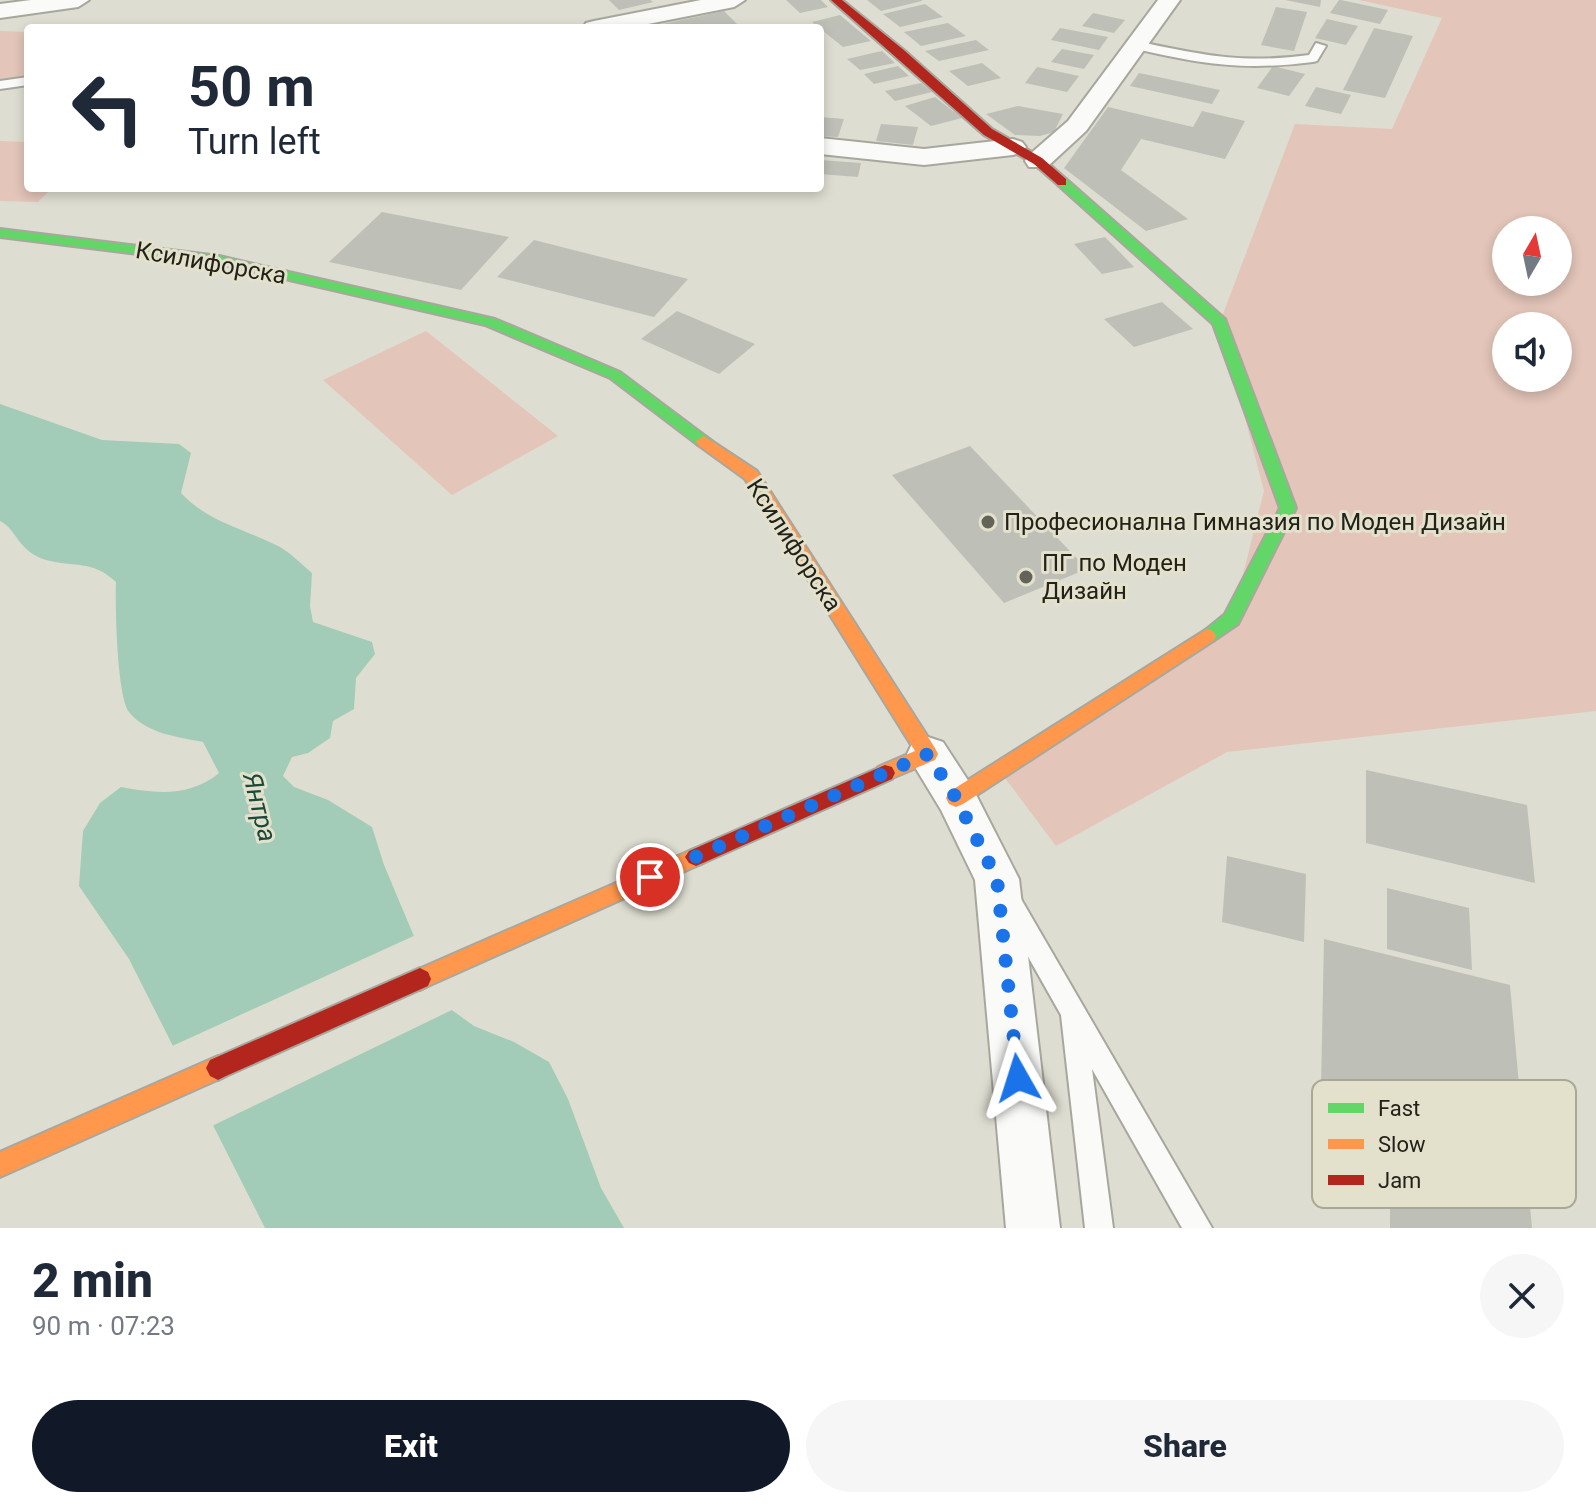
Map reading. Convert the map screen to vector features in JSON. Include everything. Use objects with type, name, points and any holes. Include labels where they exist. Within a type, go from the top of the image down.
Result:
[{"type":"street","points":[[0,11],[78,0]]},
{"type":"street","points":[[614,24],[734,0]]},
{"type":"street","points":[[836,0],[901,53],[988,132],[1038,161],[1220,322],[1288,508],[1232,619],[956,798]]},
{"type":"street","points":[[1038,161],[1077,126],[1169,0]]},
{"type":"street","points":[[824,146],[924,157],[1013,147]]},
{"type":"street","name":"Ксилифорска","points":[[0,233],[234,263],[490,322],[615,375],[751,475],[956,798],[997,879],[1033,1228]]},
{"type":"street","points":[[0,1165],[928,754]]},
{"type":"lane","points":[[1136,45],[1224,63],[1269,64],[1313,58],[1320,46]]},
{"type":"lane","points":[[0,85],[24,82]]},
{"type":"lane","points":[[997,879],[1198,1228]]},
{"type":"lane","points":[[1071,1008],[1099,1228]]},
{"type":"shaded area","points":[[1359,0],[1596,0],[1596,711],[1227,752],[1056,846],[999,770],[1232,619],[1264,491],[1220,322],[1295,124],[1392,129],[1442,18]]},
{"type":"shaded area","points":[[0,31],[24,32],[24,82],[0,85]]},
{"type":"shaded area","points":[[0,141],[24,142],[24,192],[48,192],[38,202],[0,201]]},
{"type":"shaded area","points":[[426,331],[558,436],[452,495],[323,380]]},
{"type":"water","name":"Янтра","points":[[0,404],[102,440],[179,444],[191,453],[181,493],[214,518],[281,548],[312,573],[310,606],[313,622],[372,642],[375,654],[356,678],[354,709],[333,721],[330,738],[308,753],[292,757],[283,776],[294,787],[328,800],[372,827],[384,865],[442,1003],[474,1026],[514,1042],[549,1062],[568,1099],[601,1188],[624,1228],[265,1228],[129,959],[79,886],[83,831],[100,803],[121,787],[173,792],[197,786],[219,773],[203,742],[154,730],[129,712],[119,670],[116,582],[91,567],[36,556],[0,521]]},
{"type":"pier","points":[[418,934],[446,1001],[456,1008],[212,1126],[170,1047]]},
{"type":"building","points":[[609,0],[650,0],[653,2],[619,10]]},
{"type":"building","points":[[786,0],[821,0],[828,7],[800,13]]},
{"type":"building","points":[[867,0],[922,0],[922,1],[881,11]]},
{"type":"building","points":[[1285,0],[1321,0],[1320,7]]},
{"type":"building","points":[[1339,0],[1388,10],[1380,24],[1330,13]]},
{"type":"building","points":[[925,4],[943,17],[900,27],[883,14]]},
{"type":"building","points":[[1276,7],[1307,12],[1294,51],[1261,45]]},
{"type":"building","points":[[724,11],[737,24],[663,24]]},
{"type":"building","points":[[1093,13],[1125,20],[1114,33],[1082,26]]},
{"type":"building","points":[[840,15],[871,41],[843,47],[824,32],[824,24],[812,22]]},
{"type":"building","points":[[1327,19],[1358,26],[1346,45],[1315,38]]},
{"type":"building","points":[[948,23],[966,36],[921,46],[904,32]]},
{"type":"building","points":[[1060,28],[1108,37],[1099,50],[1051,40]]},
{"type":"building","points":[[1374,28],[1413,36],[1385,98],[1343,90]]},
{"type":"building","points":[[976,40],[989,50],[939,61],[925,51]]},
{"type":"building","points":[[1062,49],[1094,55],[1084,69],[1051,62]]},
{"type":"building","points":[[882,51],[895,63],[860,70],[847,59]]},
{"type":"building","points":[[982,63],[1001,78],[968,86],[949,71]]},
{"type":"building","points":[[898,66],[909,76],[874,84],[864,74]]},
{"type":"building","points":[[1273,66],[1305,74],[1289,96],[1257,88]]},
{"type":"building","points":[[1037,67],[1079,76],[1067,92],[1025,83]]},
{"type":"building","points":[[1139,73],[1220,90],[1212,104],[1130,86]]},
{"type":"building","points":[[921,83],[932,92],[895,101],[885,91]]},
{"type":"building","points":[[1316,87],[1351,95],[1341,114],[1305,106]]},
{"type":"building","points":[[935,97],[962,118],[931,126],[905,106]]},
{"type":"building","points":[[1018,106],[1063,114],[1054,132],[1040,136],[1015,135],[986,114]]},
{"type":"building","points":[[1108,107],[1193,127],[1202,111],[1245,121],[1225,159],[1141,139],[1121,170],[1188,219],[1146,231],[1064,168]]},
{"type":"building","points":[[824,117],[844,119],[838,137],[824,136]]},
{"type":"building","points":[[881,124],[918,127],[913,145],[876,141]]},
{"type":"building","points":[[824,160],[861,163],[858,177],[824,174]]},
{"type":"building","points":[[382,212],[509,237],[461,290],[329,262]]},
{"type":"building","points":[[1105,237],[1134,267],[1102,274],[1074,244]]},
{"type":"building","points":[[534,240],[688,279],[654,317],[497,277]]},
{"type":"building","points":[[1162,302],[1193,329],[1134,347],[1104,319]]},
{"type":"building","points":[[677,311],[755,344],[719,374],[641,339]]},
{"type":"building","name":"Професионална Гимназия по Моден Дизайн","points":[[970,446],[1087,569],[1004,603],[892,475]]},
{"type":"building","points":[[1366,770],[1527,805],[1535,883],[1366,843]]},
{"type":"building","points":[[1227,856],[1306,874],[1304,942],[1222,922]]},
{"type":"building","points":[[1387,888],[1469,908],[1472,970],[1387,949]]},
{"type":"building","points":[[1324,939],[1510,985],[1519,1080],[1321,1080]]},
{"type":"building","points":[[1390,1208],[1530,1208],[1532,1228],[1390,1228]]},
{"type":"traffic: fast","points":[[1062,182],[1220,322],[1288,508],[1232,619],[1207,636]]},
{"type":"traffic: fast","points":[[0,233],[219,260],[490,322],[615,375],[704,441]]},
{"type":"traffic: slow","points":[[704,441],[751,475],[928,754],[885,773]]},
{"type":"traffic: slow","points":[[956,798],[1207,636]]},
{"type":"traffic: slow","points":[[420,979],[696,857]]},
{"type":"traffic: slow","points":[[0,1165],[218,1068]]},
{"type":"traffic: jam","points":[[836,0],[901,53],[988,132],[1038,161],[1062,182]]},
{"type":"traffic: jam","points":[[696,857],[885,773]]},
{"type":"traffic: jam","points":[[218,1068],[420,979]]},
{"type":"place","name":"Професионална Гимназия по Моден Дизайн","points":[[988,522]]},
{"type":"place","name":"ПГ по Моден Дизайн","points":[[1026,577]]},
{"type":"route","points":[[650,877],[928,754],[956,798],[997,879],[1018,1078]]}]
